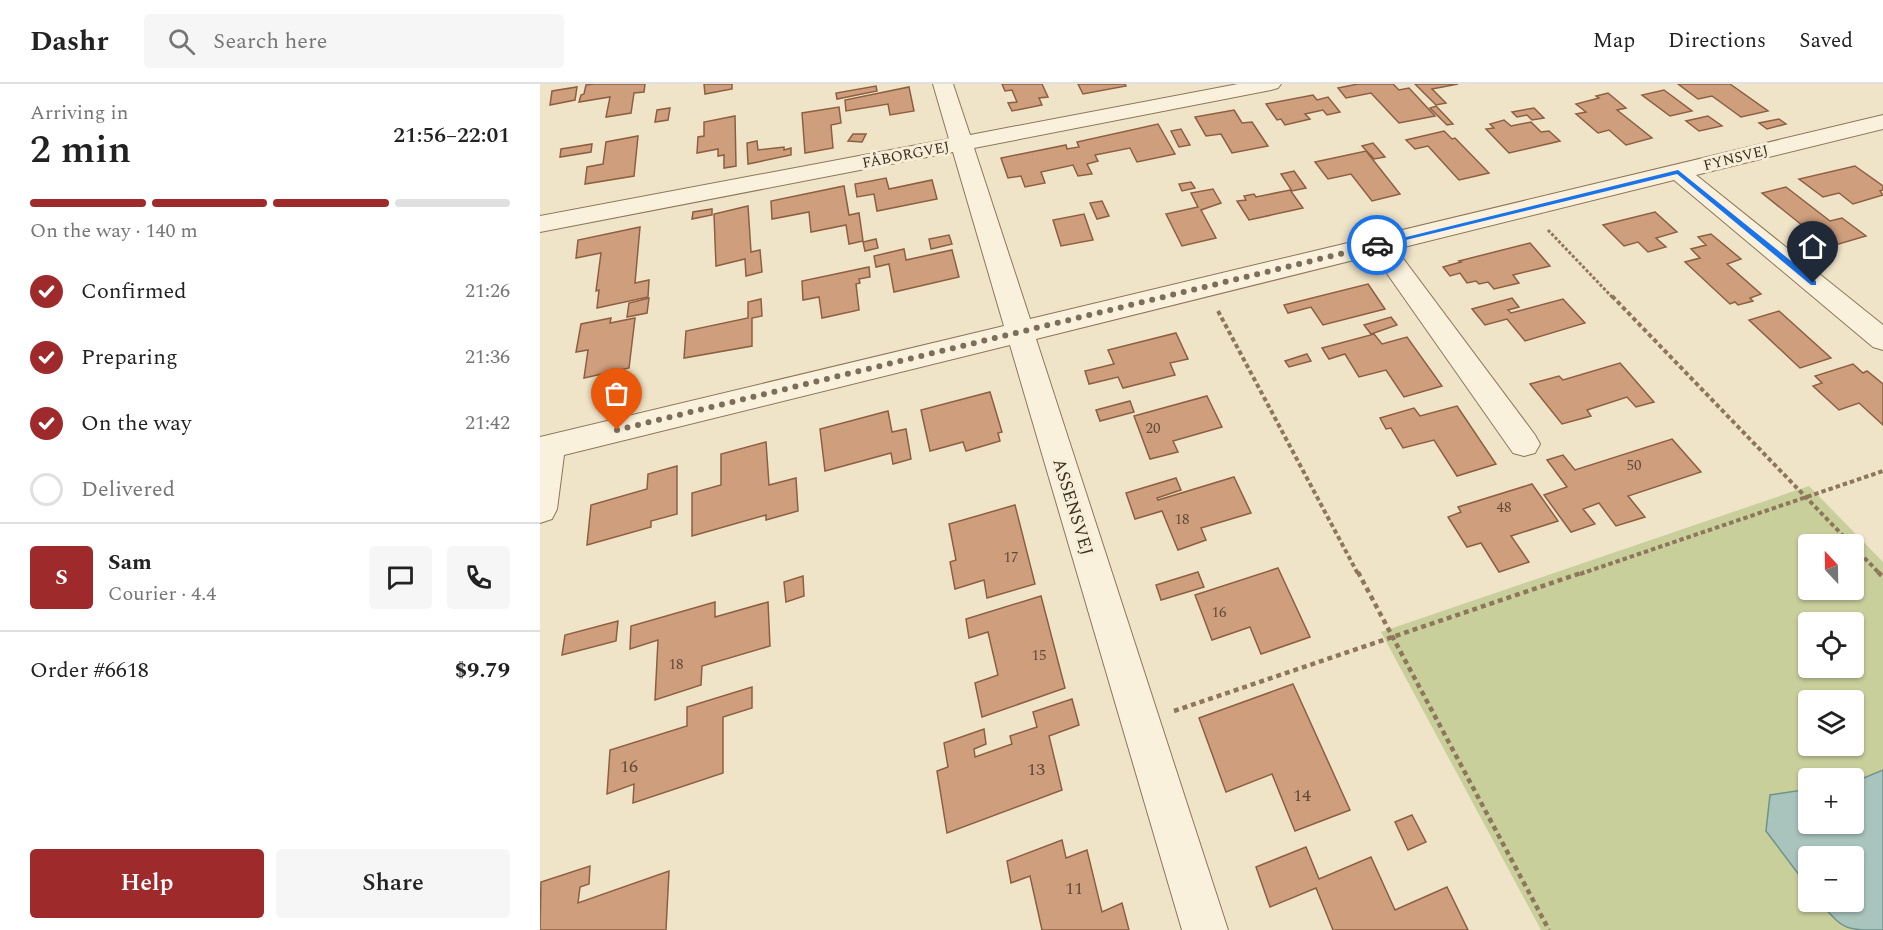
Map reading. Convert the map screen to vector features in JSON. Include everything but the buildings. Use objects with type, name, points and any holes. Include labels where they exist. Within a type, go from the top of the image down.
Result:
[{"type":"street","name":"ASSENSVEJ","points":[[942,84],[1205,930]]},
{"type":"street","name":"FÅBORGVEJ","points":[[540,224],[1271,84]]},
{"type":"street","name":"FYNSVEJ","points":[[545,448],[1883,122]]},
{"type":"street","points":[[1678,172],[1883,340]]},
{"type":"street","points":[[1379,244],[1524,444]]},
{"type":"street","points":[[540,510],[545,448]]},
{"type":"path","points":[[1527,208],[1841,534]]},
{"type":"path","points":[[1205,287],[1549,930]]},
{"type":"path","points":[[1139,723],[1883,471]]},
{"type":"path","points":[[1864,557],[1883,577]]},
{"type":"green space","points":[[1809,486],[1856,534],[1798,534],[1798,600],[1864,600],[1864,542],[1883,562],[1883,930],[1541,930],[1381,632]]},
{"type":"water","points":[[1883,770],[1883,930],[1852,929],[1840,923],[1828,912],[1864,912],[1864,846],[1798,846],[1798,873],[1766,831],[1770,795],[1798,791],[1798,834],[1864,834],[1864,778]]},
{"type":"way so far","points":[[617,430],[1377,245]]},
{"type":"route","points":[[1377,245],[1678,172],[1813,283]]}]
